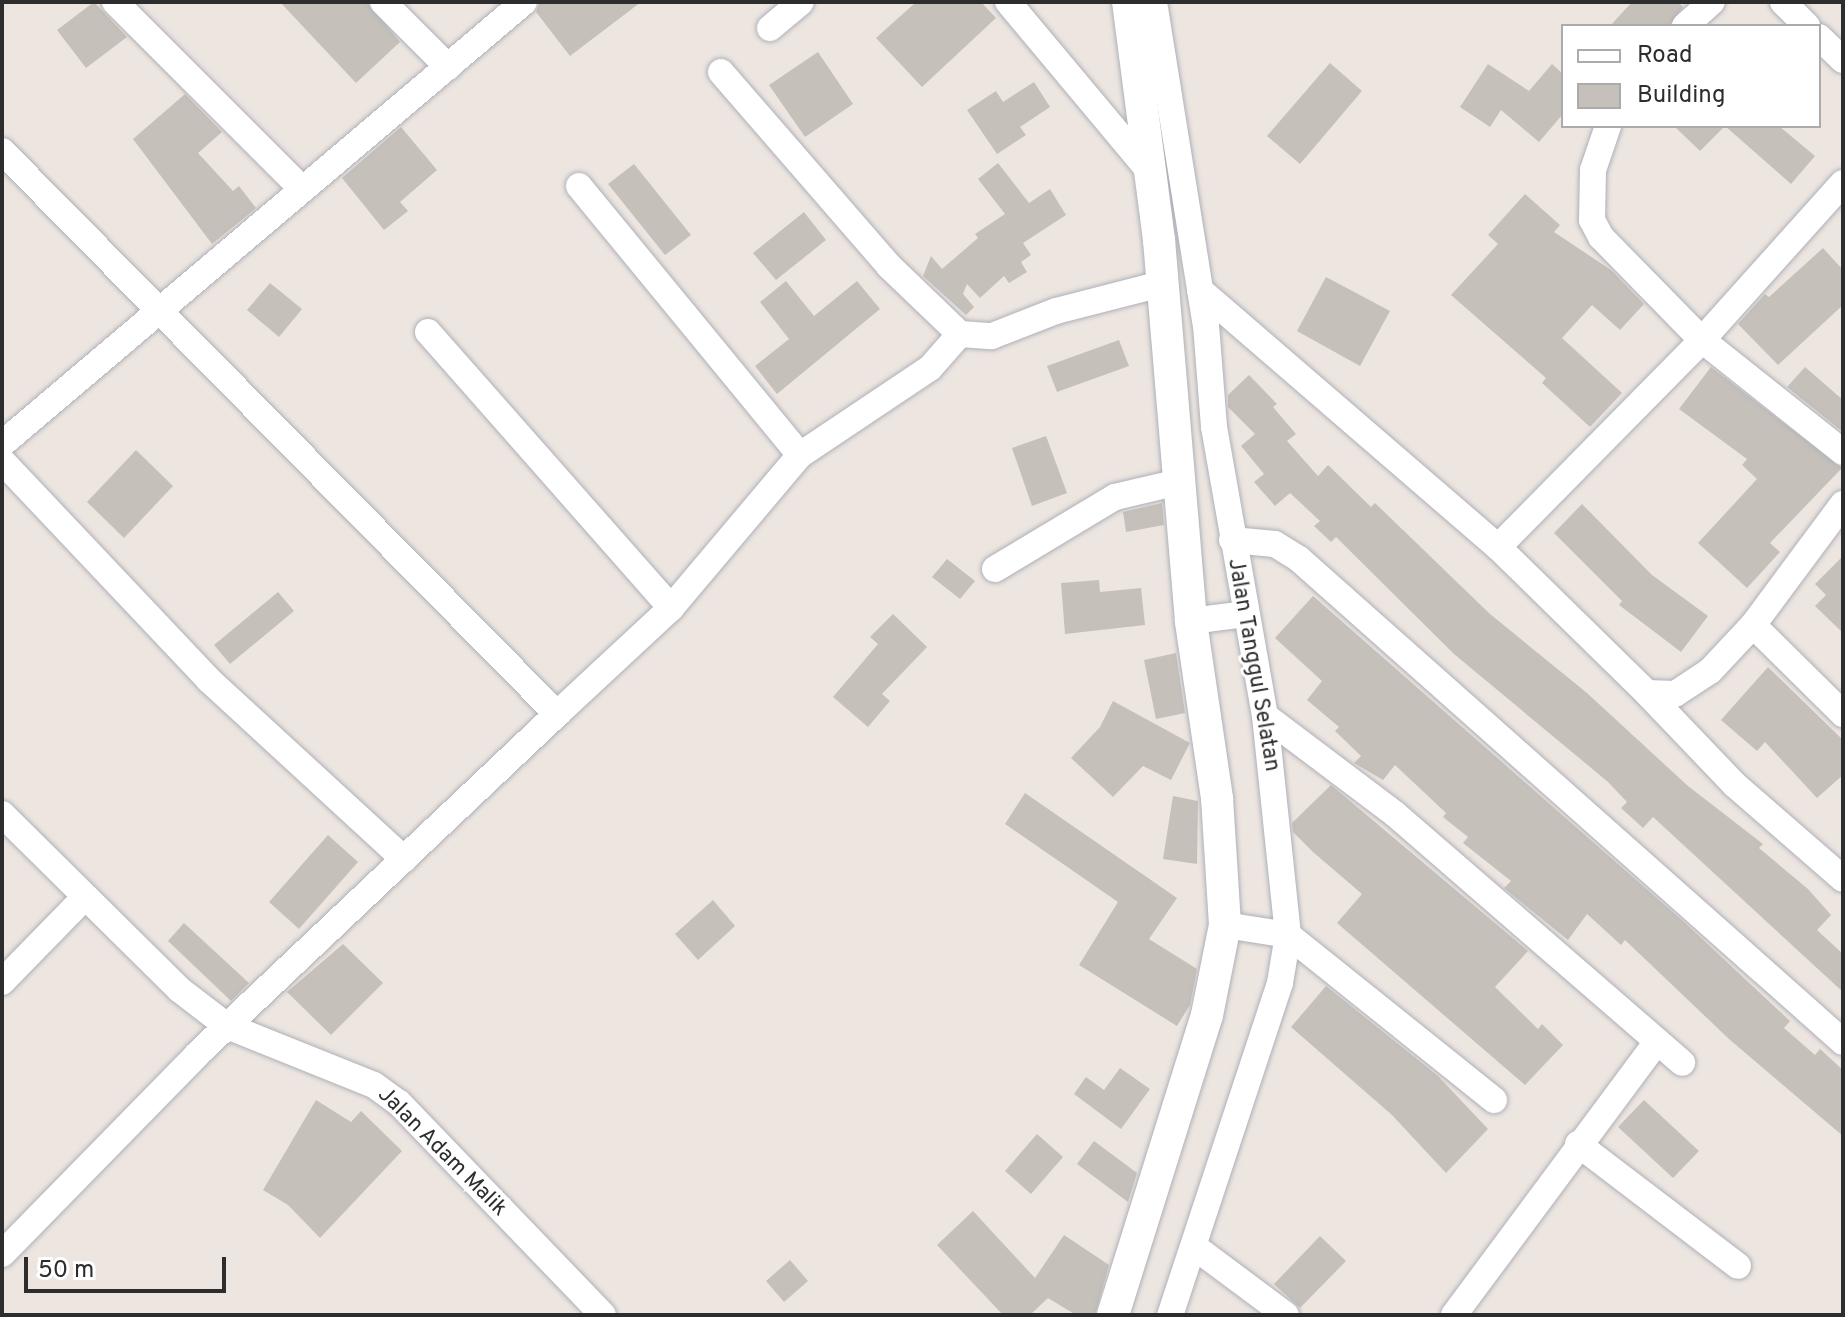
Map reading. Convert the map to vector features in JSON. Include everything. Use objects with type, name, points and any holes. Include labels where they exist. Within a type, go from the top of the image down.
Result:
[{"type":"street","points":[[115,2],[301,188]]},
{"type":"street","points":[[383,2],[448,67]]},
{"type":"street","points":[[2,444],[156,310],[524,2]]},
{"type":"street","points":[[770,28],[801,2]]},
{"type":"street","points":[[1008,2],[1151,173]]},
{"type":"street","points":[[1113,1315],[1207,1015],[1225,925],[1217,798],[1191,621],[1151,173],[1128,2]]},
{"type":"street","name":"Jalan Tanggul Selatan","points":[[1154,2],[1206,325],[1208,367],[1232,540],[1265,716],[1288,935],[1280,983],[1224,1145],[1196,1248],[1170,1315]]},
{"type":"street","points":[[1687,24],[1712,2]]},
{"type":"street","points":[[1783,2],[1805,24]]},
{"type":"street","points":[[1821,39],[1843,60]]},
{"type":"street","points":[[721,72],[889,266],[960,334],[992,336],[1056,311],[1161,284]]},
{"type":"street","points":[[1607,128],[1593,170],[1592,220],[1601,237],[1702,340],[1843,452]]},
{"type":"street","points":[[2,151],[557,714]]},
{"type":"street","points":[[1498,547],[1702,340],[1843,183]]},
{"type":"street","points":[[579,186],[800,455]]},
{"type":"street","points":[[1200,290],[1498,547],[1647,693],[1735,785],[1843,879]]},
{"type":"street","points":[[428,332],[671,608]]},
{"type":"street","points":[[2,1254],[227,1026],[671,608],[800,455],[930,368],[960,334]]},
{"type":"street","points":[[2,461],[209,680],[404,859]]},
{"type":"street","points":[[995,569],[1115,497],[1179,482]]},
{"type":"street","points":[[1647,693],[1675,694],[1688,687],[1753,625],[1843,504]]},
{"type":"street","points":[[1232,540],[1275,544],[1299,559],[1843,1042]]},
{"type":"street","points":[[1191,621],[1245,614]]},
{"type":"street","points":[[1753,625],[1843,714]]},
{"type":"street","points":[[1265,716],[1395,814],[1682,1063]]},
{"type":"street","name":"Jalan Adam Malik","points":[[2,814],[83,899],[180,990],[227,1026],[374,1085],[399,1103],[597,1313]]},
{"type":"street","points":[[2,982],[83,899]]},
{"type":"street","points":[[1225,925],[1288,935],[1494,1100]]},
{"type":"street","points":[[1454,1315],[1578,1144],[1657,1042]]},
{"type":"street","points":[[1578,1144],[1738,1266]]},
{"type":"street","points":[[1196,1248],[1286,1315]]},
{"type":"building","points":[[94,2],[127,37],[86,68],[57,30]]},
{"type":"building","points":[[280,2],[367,2],[400,42],[356,83]]},
{"type":"building","points":[[540,2],[641,2],[570,56],[536,12]]},
{"type":"building","points":[[916,2],[981,2],[996,18],[922,87],[876,38]]},
{"type":"building","points":[[1632,2],[1678,2],[1683,7],[1670,24],[1612,24]]},
{"type":"building","points":[[818,52],[853,104],[805,137],[769,85]]},
{"type":"building","points":[[1330,63],[1362,91],[1300,164],[1267,136]]},
{"type":"building","points":[[1488,64],[1529,91],[1552,64],[1561,72],[1561,116],[1539,142],[1501,110],[1490,127],[1460,107]]},
{"type":"building","points":[[1034,82],[1050,107],[1020,127],[1026,135],[997,154],[967,110],[996,91],[1003,102]]},
{"type":"building","points":[[185,94],[222,132],[198,153],[233,191],[239,186],[256,208],[212,244],[133,139]]},
{"type":"building","points":[[401,127],[437,170],[400,202],[408,211],[384,230],[342,178]]},
{"type":"building","points":[[1676,128],[1723,128],[1700,151]]},
{"type":"building","points":[[1727,128],[1781,128],[1815,156],[1791,184]]},
{"type":"building","points":[[998,163],[1029,203],[1050,189],[1066,215],[1023,243],[1031,255],[1021,262],[1027,272],[1009,283],[1004,276],[980,298],[967,284],[963,294],[974,307],[966,315],[923,276],[931,256],[942,269],[978,238],[975,234],[1005,214],[978,179]]},
{"type":"building","points":[[634,164],[691,235],[665,255],[608,184]]},
{"type":"building","points":[[1525,194],[1560,225],[1554,232],[1611,270],[1644,304],[1620,330],[1592,305],[1562,338],[1622,393],[1590,427],[1542,383],[1546,378],[1451,295],[1498,244],[1488,235]]},
{"type":"building","points":[[804,212],[826,240],[776,280],[753,253]]},
{"type":"building","points":[[1823,248],[1843,270],[1843,305],[1778,365],[1738,324],[1765,294],[1769,297]]},
{"type":"building","points":[[1326,277],[1390,311],[1360,366],[1297,331]]},
{"type":"building","points":[[786,281],[814,316],[857,281],[880,309],[777,394],[755,366],[789,339],[760,302]]},
{"type":"building","points":[[270,283],[302,309],[279,337],[247,310]]},
{"type":"building","points":[[1119,340],[1129,366],[1057,392],[1047,366]]},
{"type":"building","points":[[1711,367],[1842,468],[1770,543],[1780,552],[1747,588],[1698,543],[1757,479],[1742,465],[1747,459],[1679,409]]},
{"type":"building","points":[[1805,367],[1843,400],[1843,432],[1787,387]]},
{"type":"building","points":[[1249,375],[1277,404],[1273,407],[1296,434],[1287,441],[1318,476],[1328,465],[1371,507],[1375,503],[1490,614],[1587,693],[1688,786],[1763,844],[1759,848],[1808,889],[1831,915],[1817,930],[1843,954],[1843,992],[1653,817],[1643,828],[1621,808],[1627,802],[1608,782],[1454,654],[1336,537],[1331,542],[1314,526],[1320,521],[1290,493],[1275,506],[1254,482],[1264,474],[1241,446],[1255,434],[1228,407],[1228,395]]},
{"type":"building","points":[[1046,436],[1067,493],[1032,506],[1012,448]]},
{"type":"building","points":[[136,450],[173,486],[124,538],[87,502]]},
{"type":"building","points":[[1162,503],[1164,525],[1126,532],[1123,512]]},
{"type":"building","points":[[1582,504],[1652,575],[1708,616],[1681,652],[1619,605],[1622,601],[1554,533]]},
{"type":"building","points":[[1843,556],[1843,633],[1815,606],[1826,595],[1815,584]]},
{"type":"building","points":[[947,559],[975,581],[960,599],[932,577]]},
{"type":"building","points":[[1099,580],[1100,592],[1141,588],[1145,625],[1065,634],[1061,583]]},
{"type":"building","points":[[278,592],[294,611],[230,664],[214,645]]},
{"type":"building","points":[[1313,596],[1684,922],[1790,1021],[1784,1028],[1815,1055],[1820,1049],[1843,1070],[1843,1136],[1729,1039],[1625,940],[1621,945],[1587,914],[1568,940],[1504,888],[1511,881],[1463,843],[1468,837],[1443,817],[1446,813],[1395,765],[1383,780],[1354,763],[1361,756],[1335,731],[1339,727],[1307,700],[1322,681],[1275,638]]},
{"type":"building","points":[[893,614],[927,647],[882,694],[890,701],[868,727],[833,697],[878,644],[870,637]]},
{"type":"building","points":[[1176,653],[1185,713],[1156,719],[1144,660]]},
{"type":"building","points":[[1768,667],[1843,740],[1843,775],[1817,798],[1765,742],[1757,751],[1721,720]]},
{"type":"building","points":[[1113,701],[1190,743],[1171,780],[1143,766],[1113,797],[1071,758],[1100,727]]},
{"type":"building","points":[[1331,785],[1528,951],[1495,987],[1538,1029],[1542,1024],[1563,1045],[1525,1085],[1337,923],[1362,894],[1293,832],[1292,823]]},
{"type":"building","points":[[1025,793],[1177,898],[1149,939],[1197,969],[1190,1005],[1177,1026],[1079,965],[1118,902],[1005,824]]},
{"type":"building","points":[[1173,796],[1198,801],[1197,864],[1163,859]]},
{"type":"building","points":[[328,835],[358,862],[299,929],[269,902]]},
{"type":"building","points":[[713,900],[735,926],[698,960],[675,934]]},
{"type":"building","points":[[184,923],[249,983],[231,1001],[168,941]]},
{"type":"building","points":[[343,944],[383,983],[331,1035],[287,992]]},
{"type":"building","points":[[1326,986],[1438,1076],[1488,1129],[1446,1173],[1392,1115],[1291,1027]]},
{"type":"building","points":[[1120,1068],[1150,1089],[1121,1129],[1074,1094],[1086,1077],[1104,1090]]},
{"type":"building","points":[[316,1100],[351,1122],[361,1111],[402,1151],[320,1238],[288,1205],[263,1190]]},
{"type":"building","points":[[1644,1100],[1699,1151],[1673,1178],[1618,1127]]},
{"type":"building","points":[[1037,1134],[1063,1157],[1031,1194],[1005,1171]]},
{"type":"building","points":[[1094,1141],[1137,1173],[1128,1202],[1077,1164]]},
{"type":"building","points":[[973,1211],[1035,1278],[1064,1235],[1109,1265],[1095,1315],[1076,1315],[1048,1298],[1030,1315],[1003,1315],[937,1245]]},
{"type":"building","points":[[1320,1236],[1346,1261],[1300,1308],[1274,1284]]},
{"type":"building","points":[[790,1260],[808,1281],[784,1302],[766,1281]]}]
